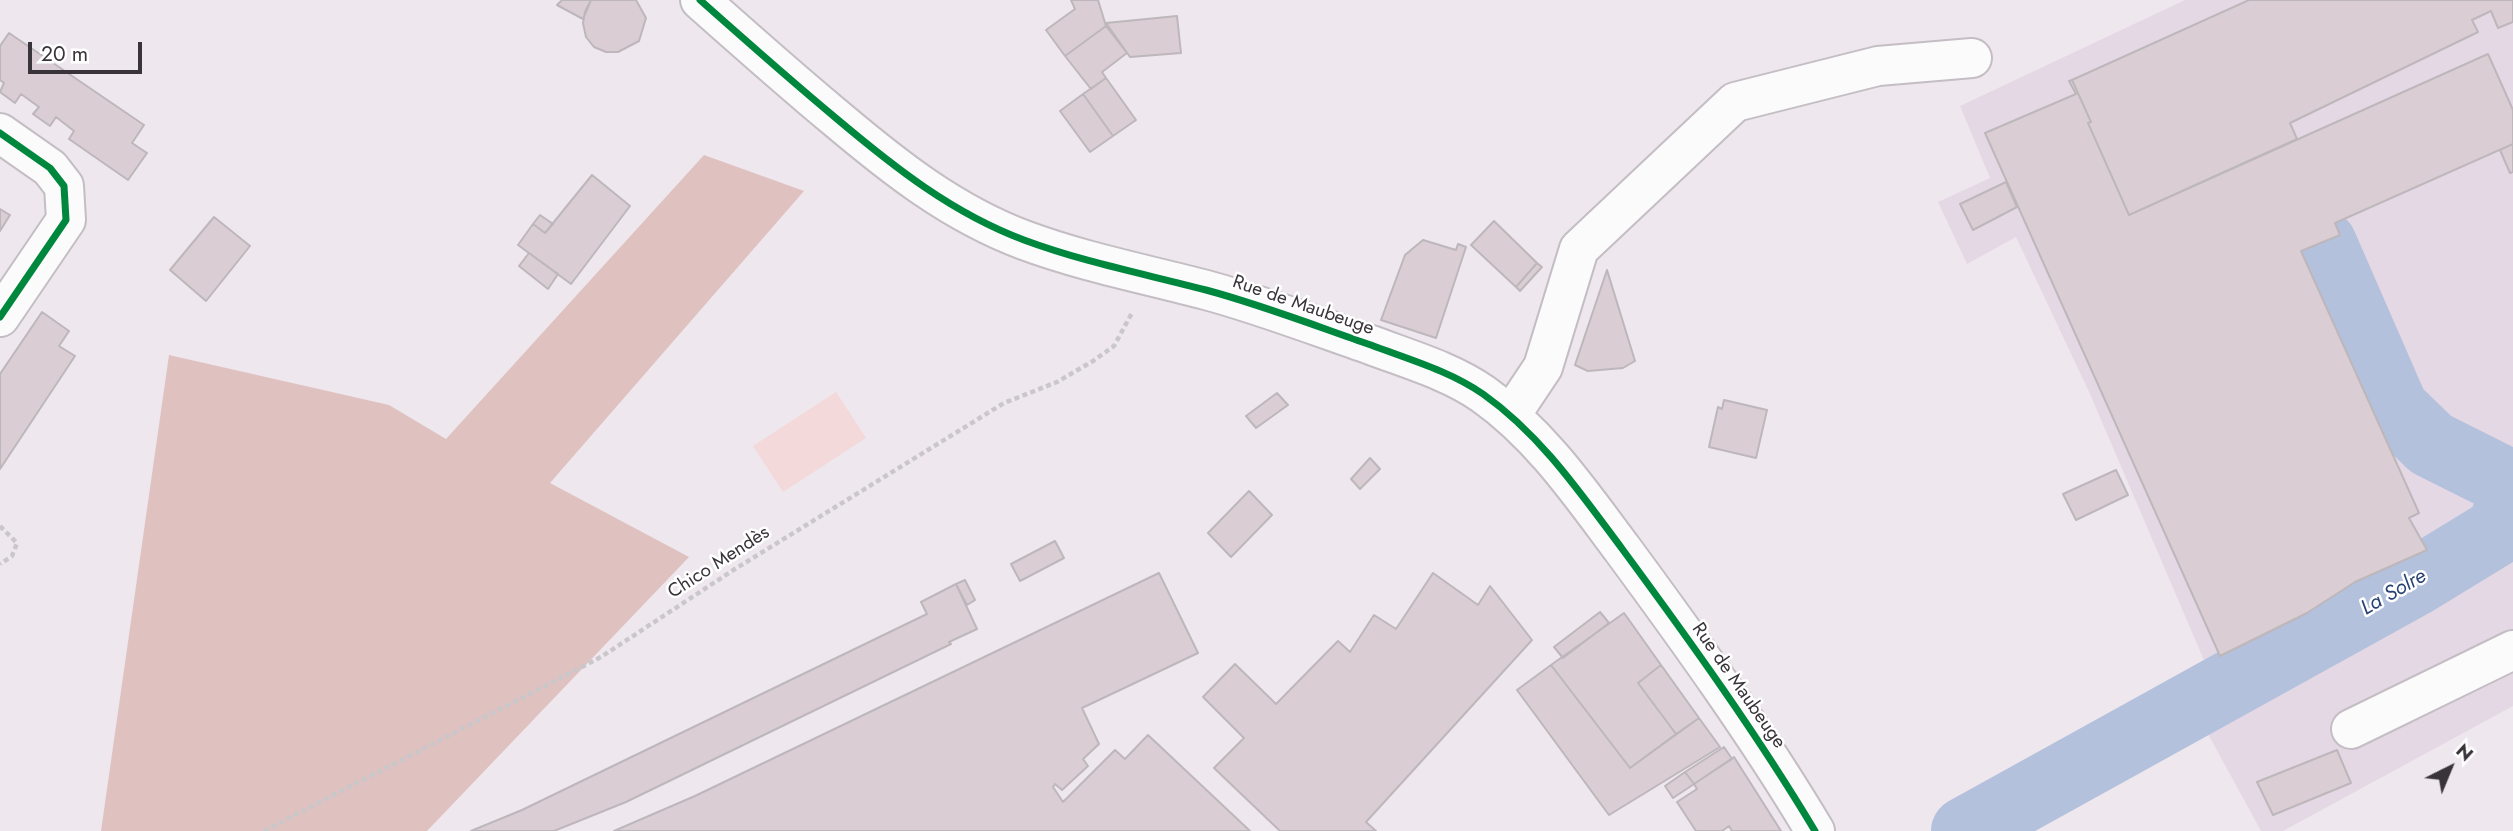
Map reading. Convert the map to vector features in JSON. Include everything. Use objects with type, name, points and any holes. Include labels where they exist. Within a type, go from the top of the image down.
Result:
[{"type":"street","name":"Rue de Maubeuge","points":[[700,0],[890,164],[949,204],[984,223],[1024,240],[1210,291],[1287,316],[1426,366],[1479,391],[1511,415],[1551,456],[1586,500],[1658,597],[1784,780],[1815,831]]},
{"type":"street","points":[[1511,415],[1543,367],[1579,249],[1735,102],[1878,66],[1972,58]]},
{"type":"street","points":[[0,133],[50,168],[64,186],[66,220],[0,317]]},
{"type":"street","points":[[2351,729],[2513,650]]},
{"type":"path","points":[[0,526],[17,543],[12,556],[0,564]]},
{"type":"shaded area","points":[[2185,0],[2513,0],[2513,706],[2283,831],[2261,831],[2208,734],[2209,672],[2090,394],[2016,237],[1967,264],[1938,202],[1990,178],[1960,106]]},
{"type":"shaded area","points":[[704,155],[804,191],[550,483],[689,557],[427,831],[101,831],[169,355],[389,405],[446,439]]},
{"type":"shaded area","points":[[836,392],[866,438],[783,492],[753,446]]},
{"type":"building","points":[[562,0],[591,0],[583,19],[557,5]]},
{"type":"building","points":[[591,0],[636,0],[646,18],[639,41],[618,52],[606,52],[594,47],[586,37],[583,23]]},
{"type":"building","points":[[1071,0],[1098,0],[1106,26],[1065,56],[1046,30],[1075,9]]},
{"type":"building","points":[[2249,0],[2513,0],[2513,22],[2498,28],[2491,11],[2472,20],[2478,32],[2290,123],[2297,139],[2129,215],[2072,80]]},
{"type":"building","points":[[1177,16],[1181,53],[1130,57],[1106,23]]},
{"type":"building","points":[[1106,26],[1127,53],[1102,72],[1106,78],[1091,89],[1065,56]]},
{"type":"building","points":[[9,33],[144,125],[132,143],[147,153],[128,180],[69,139],[74,131],[56,117],[50,126],[33,114],[39,107],[21,94],[15,103],[0,92],[4,83],[0,80],[0,46]]},
{"type":"building","points":[[2488,54],[2513,110],[2513,144],[2335,223],[2340,235],[2301,251],[2419,513],[2409,518],[2427,550],[2355,582],[2307,613],[2220,656],[1985,133],[2076,94],[2069,81],[2072,80],[2129,215]]},
{"type":"building","points":[[1106,78],[1136,120],[1113,136],[1083,94]]},
{"type":"building","points":[[1083,94],[1113,136],[1090,152],[1060,111]]},
{"type":"building","points":[[2513,144],[2513,172],[2510,173],[2500,150]]},
{"type":"building","points":[[592,175],[630,206],[571,284],[518,245],[533,224],[545,233]]},
{"type":"building","points":[[2006,182],[2017,207],[1973,230],[1960,204]]},
{"type":"building","points":[[0,209],[10,215],[0,231]]},
{"type":"building","points":[[540,215],[553,224],[545,233],[533,224]]},
{"type":"building","points":[[214,217],[250,246],[206,301],[170,270]]},
{"type":"building","points":[[1494,221],[1537,263],[1516,287],[1471,245]]},
{"type":"building","points":[[1423,240],[1456,250],[1458,244],[1466,247],[1436,338],[1381,320],[1405,255]]},
{"type":"building","points":[[529,253],[558,274],[548,289],[519,266]]},
{"type":"building","points":[[1537,263],[1542,267],[1520,291],[1516,287]]},
{"type":"building","points":[[1607,270],[1635,361],[1623,368],[1588,371],[1575,365]]},
{"type":"building","points":[[42,312],[69,331],[59,346],[75,356],[0,469],[0,374]]},
{"type":"building","points":[[1277,393],[1288,405],[1256,428],[1246,416]]},
{"type":"building","points":[[1724,400],[1767,410],[1756,458],[1709,447],[1718,407],[1722,409]]},
{"type":"building","points":[[1370,458],[1380,469],[1360,489],[1351,479]]},
{"type":"building","points":[[2116,470],[2128,495],[2076,520],[2063,494]]},
{"type":"building","points":[[1249,491],[1272,515],[1231,557],[1208,533]]},
{"type":"building","points":[[1055,541],[1064,558],[1020,581],[1011,564]]},
{"type":"building","points":[[1159,573],[1198,653],[1082,708],[1099,744],[1083,759],[1088,766],[1062,790],[1055,784],[1053,787],[1063,802],[1115,750],[1125,759],[1148,735],[1250,831],[614,831],[695,796]]},
{"type":"building","points":[[1433,573],[1478,605],[1490,586],[1532,640],[1366,822],[1376,831],[1280,831],[1214,768],[1244,738],[1203,697],[1235,664],[1276,704],[1338,641],[1350,652],[1374,615],[1396,629]]},
{"type":"building","points":[[965,580],[975,600],[967,605],[956,584]]},
{"type":"building","points":[[956,584],[977,629],[949,642],[951,644],[626,802],[554,831],[471,831],[522,810],[927,614],[921,602]]},
{"type":"building","points":[[1600,612],[1609,623],[1563,658],[1554,647]]},
{"type":"building","points":[[1624,613],[1661,665],[1638,683],[1676,734],[1630,768],[1551,665]]},
{"type":"building","points":[[1551,665],[1630,768],[1699,718],[1720,747],[1609,815],[1517,690]]},
{"type":"building","points":[[1661,665],[1699,718],[1676,734],[1638,683]]},
{"type":"building","points":[[1724,747],[1732,759],[1694,784],[1685,772]]},
{"type":"building","points":[[2337,750],[2351,783],[2273,815],[2257,782]]},
{"type":"building","points":[[1734,757],[1781,831],[1732,831],[1729,826],[1722,831],[1696,831],[1677,802],[1697,789],[1694,784]]},
{"type":"building","points":[[1685,772],[1694,784],[1673,798],[1665,786]]},
{"type":"waterway","name":"La Solre","points":[[1965,831],[2415,582],[2500,530],[2512,499],[2511,484],[2431,444],[2395,409],[2323,244]]},
{"type":"cycle path","points":[[700,0],[880,154],[948,203],[972,216],[1046,248],[1206,290],[1289,316],[1428,366],[1483,394],[1504,410],[1542,447],[1592,508],[1722,688],[1815,831]]},
{"type":"cycle path","points":[[0,133],[50,168],[64,186],[66,220],[0,317]]}]
